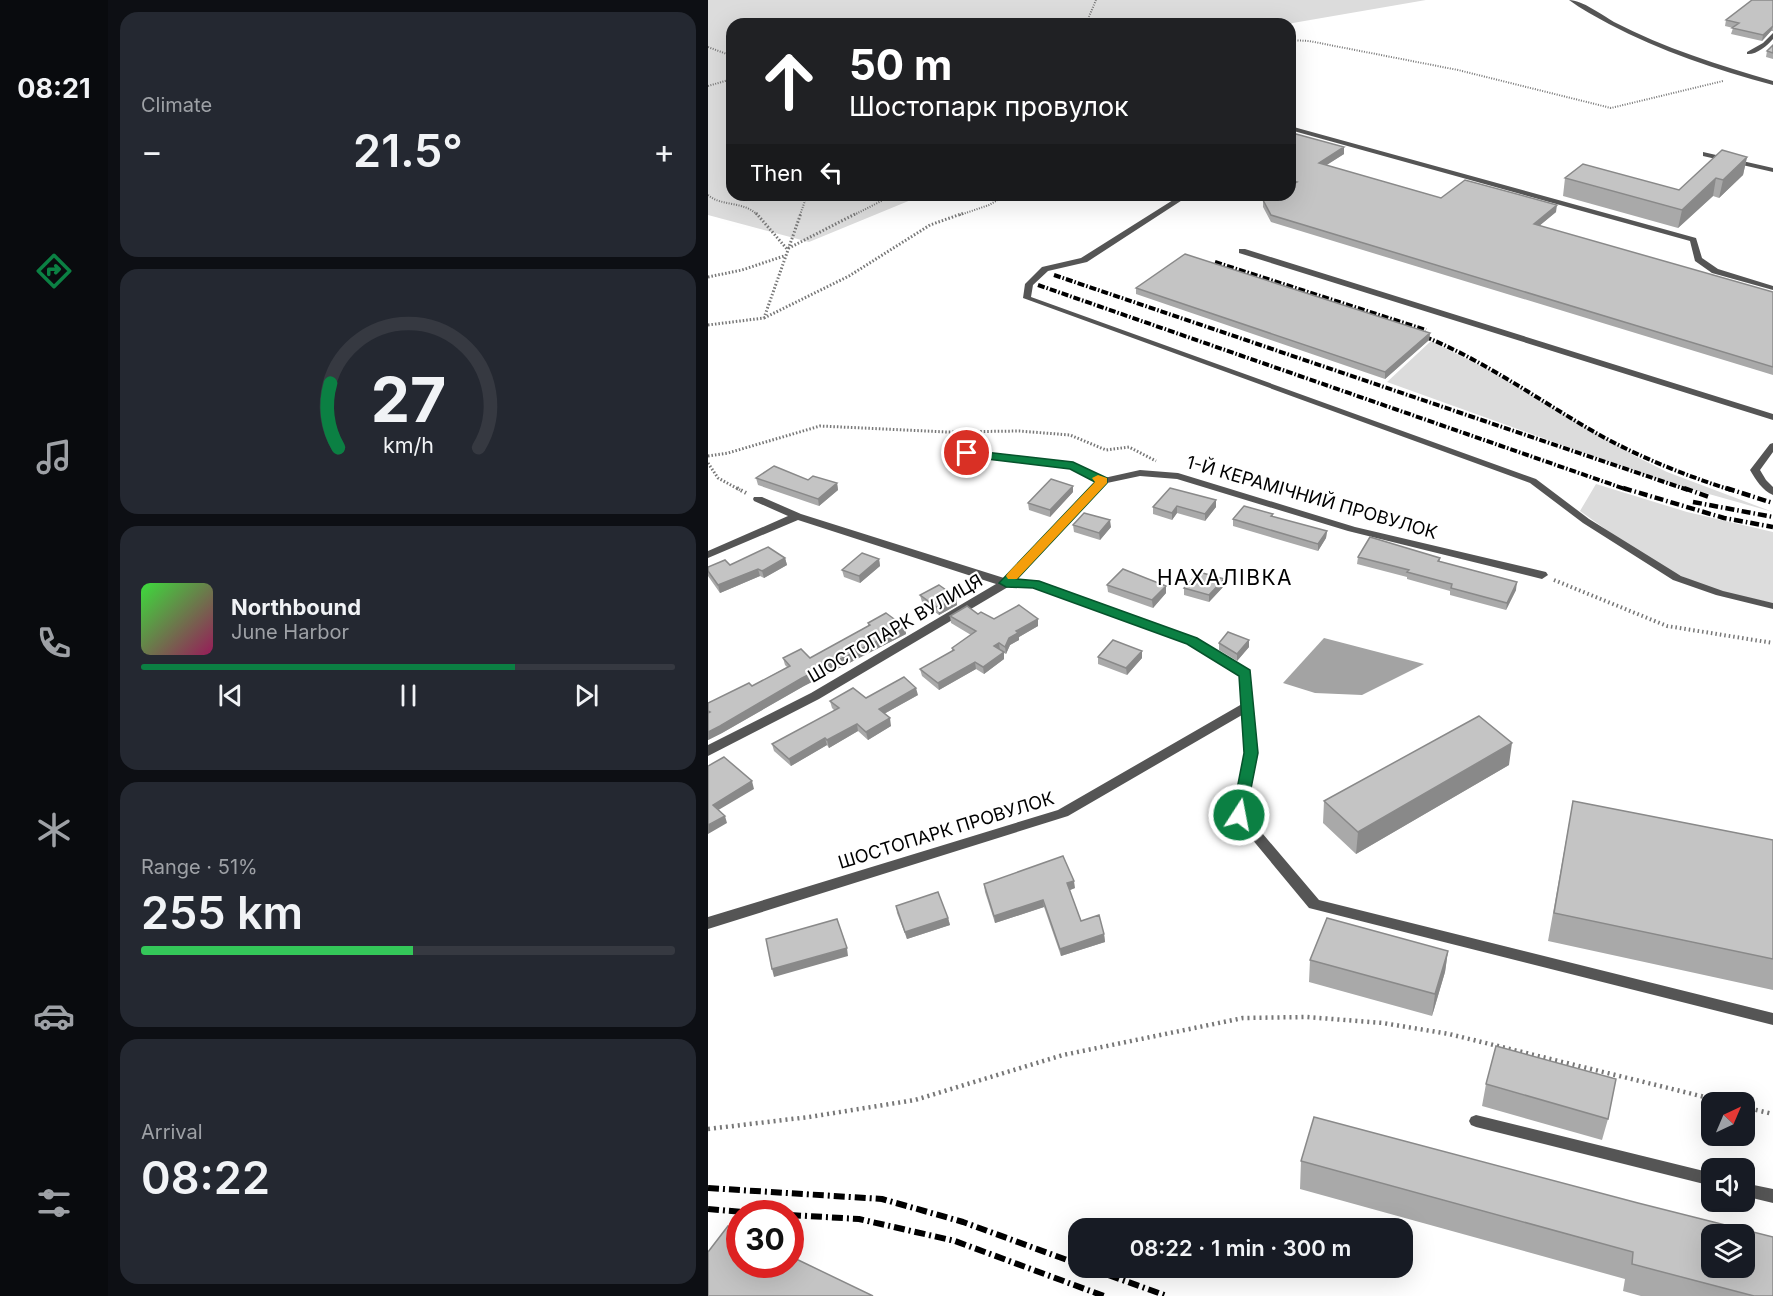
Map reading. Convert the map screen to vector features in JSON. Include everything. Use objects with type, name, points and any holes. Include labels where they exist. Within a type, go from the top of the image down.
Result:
[{"type":"street","points":[[1749,53],[1765,44],[1773,35]]},
{"type":"street","points":[[1706,154],[1773,170]]},
{"type":"street","points":[[967,453],[1073,466],[1103,481]]},
{"type":"street","name":"1-Й КЕРАМІЧНИЙ ПРОВУЛОК","points":[[1103,481],[1140,473],[1178,476],[1352,529],[1542,575]]},
{"type":"street","name":"ШОСТОПАРК ВУЛИЦЯ","points":[[708,751],[815,696],[1006,583],[1103,481]]},
{"type":"street","points":[[758,499],[796,516],[1006,583],[1035,584],[1192,641],[1245,674],[1251,753],[1239,815],[1314,904],[1773,1019]]},
{"type":"street","points":[[708,555],[796,516]]},
{"type":"street","name":"ШОСТОПАРК ПРОВУЛОК","points":[[708,923],[1063,813],[1248,706]]},
{"type":"lane","points":[[1572,0],[1604,20],[1649,41],[1696,60],[1773,83]]},
{"type":"lane","points":[[1296,130],[1693,240],[1698,259],[1715,272],[1773,288]]},
{"type":"lane","points":[[1177,201],[1084,260],[1045,269],[1029,284],[1027,298],[1533,481],[1586,520],[1677,578],[1720,594],[1773,606]]},
{"type":"lane","points":[[1242,251],[1773,417]]},
{"type":"lane","points":[[1773,446],[1755,470],[1762,482],[1773,492]]},
{"type":"lane","points":[[1476,1120],[1701,1177]]},
{"type":"lane","points":[[1755,1192],[1773,1196]]},
{"type":"path","points":[[1089,18],[1096,0]]},
{"type":"path","points":[[1296,40],[1458,69],[1611,108],[1747,76]]},
{"type":"path","points":[[708,46],[726,54]]},
{"type":"path","points":[[708,86],[726,81]]},
{"type":"path","points":[[708,195],[715,201],[752,209],[787,249]]},
{"type":"path","points":[[764,318],[784,255],[805,201]]},
{"type":"path","points":[[787,249],[881,201]]},
{"type":"path","points":[[708,325],[764,318],[849,276],[930,225],[996,201]]},
{"type":"path","points":[[708,277],[742,270],[784,255]]},
{"type":"path","points":[[708,456],[728,453],[820,426],[947,432],[1020,430],[1070,435],[1106,450],[1129,447],[1178,476]]},
{"type":"path","points":[[708,463],[718,478],[758,499]]},
{"type":"path","points":[[1542,575],[1667,626],[1773,643]]},
{"type":"path","points":[[708,1129],[809,1117],[915,1100],[1063,1054],[1243,1018],[1307,1017],[1383,1023],[1449,1034],[1701,1096]]},
{"type":"path","points":[[1755,1110],[1773,1114]]},
{"type":"shaded area","points":[[708,0],[1426,0],[1296,22],[1296,18],[726,18],[726,201],[908,201],[809,242],[708,215]]},
{"type":"shaded area","points":[[1431,341],[1491,371],[1635,456],[1667,472],[1773,512],[1659,480],[1387,382]]},
{"type":"shaded area","points":[[1596,484],[1687,512],[1773,532],[1773,603],[1705,586],[1672,571],[1625,543],[1580,511]]},
{"type":"shaded area","points":[[1324,638],[1424,664],[1362,695],[1315,693],[1283,683]]},
{"type":"building","points":[[1752,0],[1773,0],[1773,26],[1763,35],[1732,28],[1739,23],[1726,20]]},
{"type":"building","points":[[1773,45],[1773,53],[1767,51]]},
{"type":"building","points":[[1296,134],[1344,147],[1319,163],[1441,198],[1465,180],[1557,205],[1534,224],[1773,292],[1773,367],[1271,215],[1264,201],[1296,201]]},
{"type":"building","points":[[1722,150],[1747,157],[1723,180],[1716,178],[1682,210],[1565,178],[1583,164],[1679,190]]},
{"type":"building","points":[[1185,254],[1430,333],[1385,372],[1136,288]]},
{"type":"building","points":[[774,466],[808,480],[813,476],[837,483],[818,499],[756,478]]},
{"type":"building","points":[[1051,479],[1073,486],[1050,510],[1028,503]]},
{"type":"building","points":[[1170,488],[1216,500],[1205,514],[1177,506],[1172,513],[1153,507]]},
{"type":"building","points":[[1244,506],[1327,531],[1318,544],[1233,519]]},
{"type":"building","points":[[1084,513],[1110,520],[1099,533],[1073,525]]},
{"type":"building","points":[[1370,537],[1440,558],[1438,561],[1517,582],[1507,603],[1451,588],[1452,584],[1358,557]]},
{"type":"building","points":[[768,547],[785,558],[762,571],[758,569],[718,585],[708,571],[708,567],[725,560],[730,565]]},
{"type":"building","points":[[862,553],[879,559],[859,576],[842,570]]},
{"type":"building","points":[[1123,569],[1166,586],[1152,600],[1107,585]]},
{"type":"building","points":[[1199,572],[1224,579],[1209,595],[1184,588]]},
{"type":"building","points":[[939,585],[956,597],[938,608],[920,595]]},
{"type":"building","points":[[1019,605],[1038,619],[1016,631],[1018,633],[1009,638],[1005,647],[999,643],[994,646],[1004,652],[983,667],[975,662],[938,683],[920,669],[954,650],[952,648],[976,631],[950,616],[967,606],[978,614],[981,612],[994,619]]},
{"type":"building","points":[[886,613],[905,627],[802,678],[708,732],[708,713],[710,712],[708,703],[749,683],[752,686],[790,666],[783,658],[801,649],[810,658],[870,625],[868,623]]},
{"type":"building","points":[[1228,632],[1249,640],[1237,654],[1219,643]]},
{"type":"building","points":[[1113,640],[1142,651],[1126,668],[1098,657]]},
{"type":"building","points":[[904,677],[916,688],[879,709],[890,718],[866,732],[857,724],[827,740],[825,738],[789,759],[772,744],[839,708],[830,701],[853,688],[866,698]]},
{"type":"building","points":[[1479,716],[1512,743],[1358,832],[1324,801]]},
{"type":"building","points":[[724,757],[752,781],[713,805],[725,816],[708,825],[708,766]]},
{"type":"building","points":[[1573,801],[1773,840],[1773,959],[1554,913]]},
{"type":"building","points":[[1063,856],[1074,881],[1067,883],[1081,921],[1099,915],[1104,934],[1060,949],[1043,900],[994,916],[984,884]]},
{"type":"building","points":[[938,892],[948,918],[905,932],[896,906]]},
{"type":"building","points":[[1327,918],[1448,951],[1435,994],[1310,960]]},
{"type":"building","points":[[837,919],[847,948],[772,969],[766,939]]},
{"type":"building","points":[[1496,1046],[1616,1079],[1608,1119],[1486,1084]]},
{"type":"building","points":[[1314,1117],[1721,1224],[1701,1224],[1701,1278],[1755,1278],[1755,1232],[1773,1237],[1773,1296],[1754,1296],[1632,1264],[1633,1252],[1301,1161]]},
{"type":"building","points":[[726,1229],[726,1278],[804,1278],[804,1263],[873,1296],[708,1296],[708,1252]]},
{"type":"railway","points":[[1215,262],[1426,330]]},
{"type":"railway","points":[[1054,275],[1688,490]]},
{"type":"railway","points":[[1038,285],[1628,490]]},
{"type":"railway","points":[[1413,332],[1461,353],[1596,433],[1645,458],[1731,490]]},
{"type":"railway","points":[[1623,488],[1724,518],[1773,527]]},
{"type":"railway","points":[[1684,488],[1709,497]]},
{"type":"railway","points":[[1726,488],[1773,503]]},
{"type":"railway","points":[[1693,502],[1773,517]]},
{"type":"railway","points":[[708,1188],[882,1199],[963,1222],[1068,1260]]},
{"type":"railway","points":[[708,1209],[726,1211]]},
{"type":"railway","points":[[804,1216],[859,1219],[955,1241],[1104,1296]]},
{"type":"railway","points":[[1117,1278],[1167,1296]]},
{"type":"slow traffic","points":[[1013,576],[1103,481],[1098,478]]},
{"type":"district","name":"НАХАЛІВКА","points":[[1225,577]]},
{"type":"route","points":[[967,453],[1073,466],[1103,481],[1006,583],[1035,584],[1192,641],[1245,674],[1251,753],[1239,815]]}]
